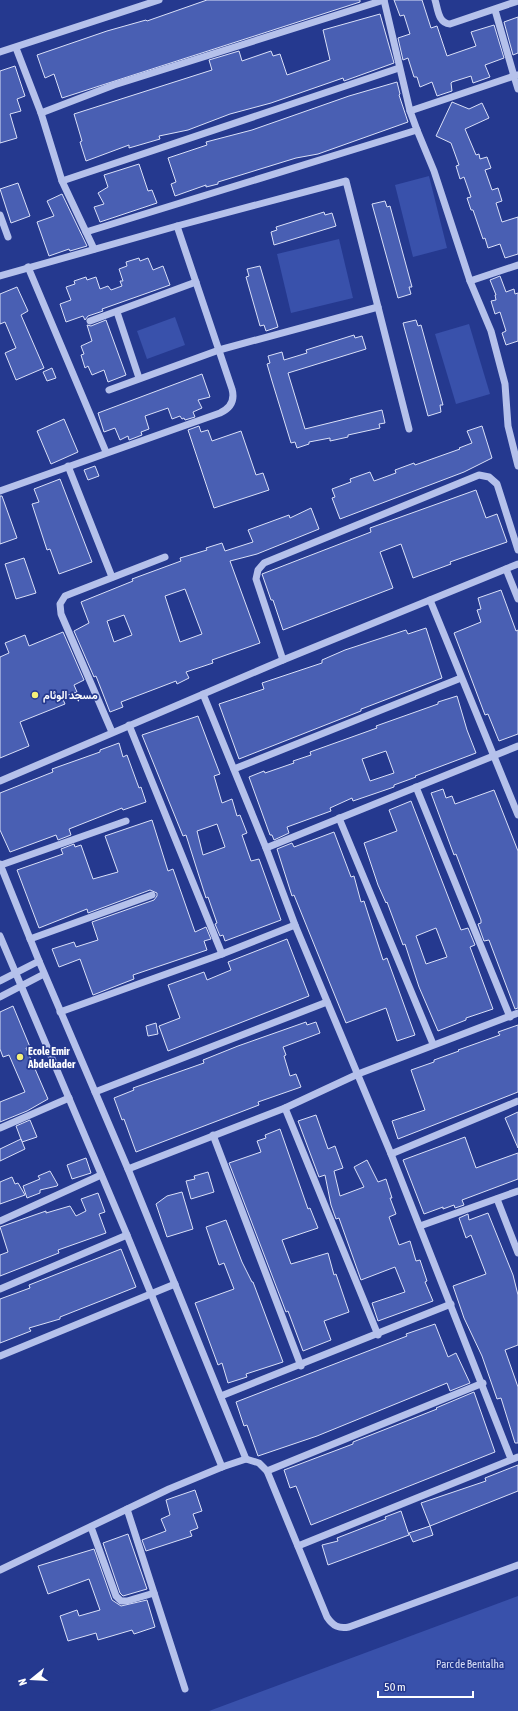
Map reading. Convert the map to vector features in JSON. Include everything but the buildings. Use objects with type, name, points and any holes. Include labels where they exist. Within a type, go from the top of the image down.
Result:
[{"type":"street","points":[[0,52],[159,0]]},
{"type":"street","points":[[41,113],[114,85],[384,0],[410,111],[434,171],[470,281],[491,331],[502,371],[508,426],[518,466]]},
{"type":"street","points":[[435,0],[441,21],[444,24],[450,24],[518,2]]},
{"type":"street","points":[[495,10],[516,75],[518,89]]},
{"type":"street","points":[[16,48],[41,113],[62,181],[94,249]]},
{"type":"street","points":[[62,181],[399,68]]},
{"type":"street","points":[[410,111],[516,75]]},
{"type":"street","points":[[86,232],[417,130]]},
{"type":"street","points":[[0,276],[177,226],[346,181],[409,429]]},
{"type":"street","points":[[0,215],[8,238]]},
{"type":"street","points":[[0,491],[106,452],[220,413],[228,408],[233,394],[177,226]]},
{"type":"street","points":[[470,281],[518,265]]},
{"type":"street","points":[[28,267],[106,452]]},
{"type":"street","points":[[90,321],[196,282]]},
{"type":"street","points":[[109,390],[219,350],[378,307]]},
{"type":"street","points":[[117,312],[139,378]]},
{"type":"street","points":[[68,466],[112,577]]},
{"type":"street","points":[[283,660],[256,579],[258,570],[264,563],[479,475],[489,476],[497,484],[518,550]]},
{"type":"street","points":[[112,732],[60,609],[60,604],[65,596],[165,557]]},
{"type":"street","points":[[0,781],[283,660],[518,564]]},
{"type":"street","points":[[506,569],[518,599]]},
{"type":"street","points":[[430,600],[460,678],[518,816]]},
{"type":"street","points":[[234,769],[460,678]]},
{"type":"street","points":[[203,694],[483,1383],[515,1458],[298,1546]]},
{"type":"street","points":[[130,725],[222,954]]},
{"type":"street","points":[[266,848],[518,746]]},
{"type":"street","points":[[416,787],[510,1017]]},
{"type":"street","points":[[339,818],[433,1044]]},
{"type":"street","points":[[126,821],[0,864],[44,974],[128,1169],[246,1459]]},
{"type":"street","points":[[30,939],[152,895]]},
{"type":"street","points":[[60,1012],[222,954],[296,925]]},
{"type":"street","points":[[0,936],[152,1294],[222,1467]]},
{"type":"street","points":[[0,981],[39,961]]},
{"type":"street","points":[[0,998],[44,974]]},
{"type":"street","points":[[95,1092],[328,1002]]},
{"type":"street","points":[[128,1169],[285,1108],[358,1074],[433,1044],[518,1013]]},
{"type":"street","points":[[0,1128],[69,1098]]},
{"type":"street","points":[[391,1154],[518,1101]]},
{"type":"street","points":[[285,1108],[378,1335]]},
{"type":"street","points":[[213,1136],[301,1366]]},
{"type":"street","points":[[0,1220],[101,1175]]},
{"type":"street","points":[[420,1226],[518,1191]]},
{"type":"street","points":[[497,1199],[518,1253]]},
{"type":"street","points":[[0,1289],[127,1235]]},
{"type":"street","points":[[0,1356],[175,1284]]},
{"type":"street","points":[[221,1396],[301,1366],[451,1304]]},
{"type":"street","points":[[267,1471],[483,1383]]},
{"type":"street","points":[[0,1570],[127,1509],[222,1467],[246,1459],[259,1463],[267,1471],[327,1617],[331,1623],[343,1628],[411,1606],[518,1564]]},
{"type":"street","points":[[127,1509],[185,1689]]},
{"type":"street","points":[[91,1527],[116,1596],[121,1601],[126,1601],[154,1593]]},
{"type":"green space","points":[[429,176],[447,248],[413,257],[395,185]]},
{"type":"green space","points":[[339,239],[353,298],[291,313],[277,254]]},
{"type":"green space","points":[[175,317],[185,345],[147,359],[137,331]]},
{"type":"green space","points":[[469,324],[490,394],[456,404],[435,334]]},
{"type":"green space","name":"Parc de Bentalha","points":[[518,1596],[518,1711],[209,1711]]},
{"type":"place","name":"مسجد الوئام","points":[[35,695]]},
{"type":"place","name":"Ecole Emir Abdelkader","points":[[20,1057]]}]
